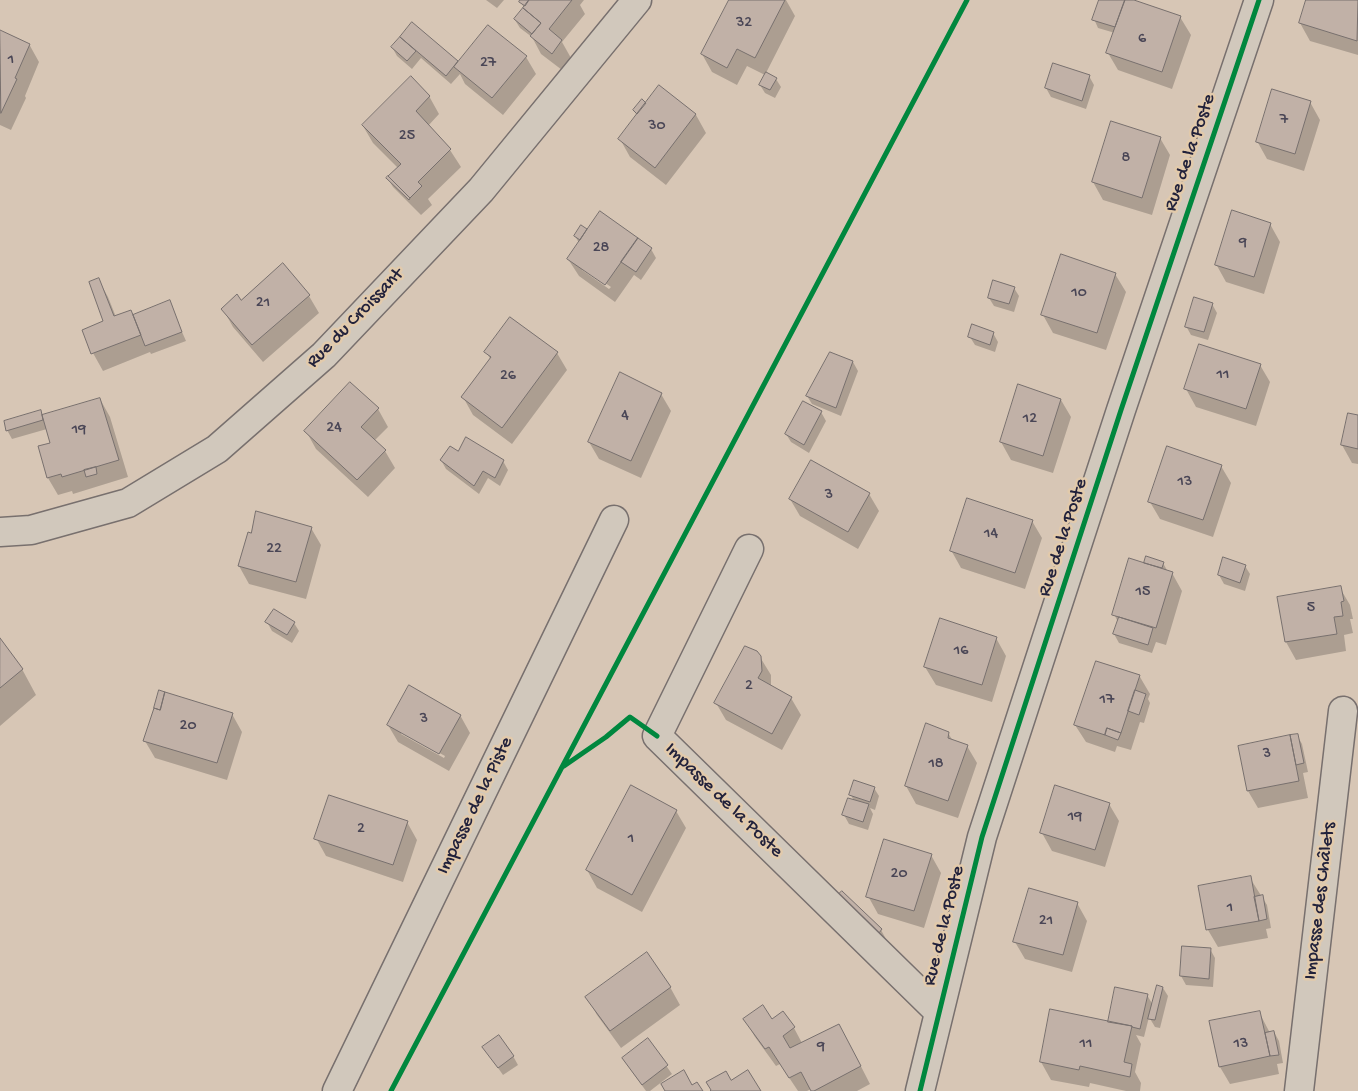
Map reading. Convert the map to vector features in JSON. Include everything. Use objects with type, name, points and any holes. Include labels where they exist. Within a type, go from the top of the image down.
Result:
[{"type":"street","name":"Rue du Croissant","points":[[0,532],[31,530],[128,503],[217,449],[324,355],[481,190],[637,0]]},
{"type":"street","name":"Rue de la Poste","points":[[920,1091],[982,837],[1121,410],[1259,0]]},
{"type":"street","name":"Impasse de la Piste","points":[[337,1091],[614,520]]},
{"type":"street","name":"Impasse de la Poste","points":[[748,549],[656,736],[939,1012]]},
{"type":"street","name":"Impasse des Châlets","points":[[1299,1091],[1343,711]]},
{"type":"building","points":[[520,0],[529,0],[525,6],[519,2]]},
{"type":"building","points":[[529,0],[572,0],[549,29],[562,40],[552,54],[530,36],[541,23],[523,8]]},
{"type":"building","points":[[729,0],[785,0],[755,58],[737,49],[727,68],[701,54]]},
{"type":"building","points":[[1099,0],[1125,0],[1115,27],[1092,20]]},
{"type":"building","points":[[1125,0],[1134,0],[1181,16],[1162,72],[1106,53]]},
{"type":"building","points":[[1306,0],[1358,0],[1357,41],[1299,23]]},
{"type":"building","points":[[523,8],[541,23],[532,34],[514,19]]},
{"type":"building","points":[[412,22],[458,61],[446,76],[400,37]]},
{"type":"building","points":[[488,25],[527,56],[492,98],[454,67]]},
{"type":"building","points":[[0,30],[30,44],[15,78],[17,79],[1,113]]},
{"type":"building","points":[[400,37],[416,51],[407,61],[391,47]]},
{"type":"building","points":[[1053,63],[1090,75],[1082,101],[1045,88]]},
{"type":"building","points":[[766,72],[777,78],[770,90],[759,85]]},
{"type":"building","points":[[411,76],[430,96],[416,111],[451,149],[418,182],[422,186],[410,198],[388,176],[401,164],[362,125]]},
{"type":"building","points":[[659,85],[696,114],[655,168],[618,139]]},
{"type":"building","points":[[1272,89],[1311,101],[1295,154],[1256,142]]},
{"type":"building","points":[[642,99],[646,103],[637,114],[633,110]]},
{"type":"building","points":[[1111,121],[1161,137],[1142,198],[1092,182]]},
{"type":"building","points":[[388,176],[410,198],[409,200],[386,178]]},
{"type":"building","points":[[1232,210],[1271,223],[1254,277],[1215,265]]},
{"type":"building","points":[[600,211],[638,238],[605,285],[567,259]]},
{"type":"building","points":[[581,225],[587,229],[580,240],[574,236]]},
{"type":"building","points":[[638,238],[652,248],[636,272],[621,262]]},
{"type":"building","points":[[1061,254],[1116,273],[1097,333],[1041,315]]},
{"type":"building","points":[[283,263],[310,295],[252,345],[221,309],[237,294],[241,300]]},
{"type":"building","points":[[99,278],[114,316],[131,310],[141,335],[91,354],[82,330],[103,321],[89,282]]},
{"type":"building","points":[[993,280],[1015,287],[1009,304],[988,298]]},
{"type":"building","points":[[1194,297],[1213,303],[1204,332],[1185,327]]},
{"type":"building","points":[[170,300],[182,332],[145,346],[133,315]]},
{"type":"building","points":[[510,317],[558,352],[502,428],[461,397],[491,357],[484,352]]},
{"type":"building","points":[[972,324],[994,332],[990,345],[968,337]]},
{"type":"building","points":[[1199,344],[1261,364],[1246,409],[1184,389]]},
{"type":"building","points":[[830,352],[853,361],[836,408],[806,396]]},
{"type":"building","points":[[620,372],[662,393],[631,461],[588,442]]},
{"type":"building","points":[[350,382],[379,408],[361,427],[386,450],[357,480],[304,431]]},
{"type":"building","points":[[1018,384],[1061,399],[1043,456],[1000,442]]},
{"type":"building","points":[[100,398],[119,460],[62,477],[61,474],[47,478],[38,446],[50,443],[42,415]]},
{"type":"building","points":[[803,401],[822,411],[804,445],[785,434]]},
{"type":"building","points":[[41,410],[43,420],[6,431],[4,421]]},
{"type":"building","points":[[1348,413],[1358,415],[1358,449],[1341,445]]},
{"type":"building","points":[[466,437],[504,460],[495,478],[483,471],[474,486],[440,460],[450,446],[458,451]]},
{"type":"building","points":[[1167,446],[1222,465],[1203,520],[1148,502]]},
{"type":"building","points":[[811,460],[870,493],[848,532],[789,499]]},
{"type":"building","points":[[96,467],[97,474],[86,477],[84,470]]},
{"type":"building","points":[[967,498],[1033,520],[1015,573],[950,551]]},
{"type":"building","points":[[256,511],[312,527],[296,582],[238,566],[248,532],[251,533]]},
{"type":"building","points":[[1146,556],[1164,562],[1162,568],[1144,563]]},
{"type":"building","points":[[1223,557],[1246,565],[1240,583],[1218,575]]},
{"type":"building","points":[[1129,558],[1173,572],[1156,628],[1112,615]]},
{"type":"building","points":[[1341,586],[1344,601],[1341,602],[1343,616],[1334,617],[1337,634],[1285,642],[1277,597]]},
{"type":"building","points":[[274,609],[295,622],[287,635],[265,622]]},
{"type":"building","points":[[1119,617],[1153,628],[1148,645],[1113,634]]},
{"type":"building","points":[[940,618],[997,637],[982,685],[924,667]]},
{"type":"building","points":[[0,638],[23,669],[0,688]]},
{"type":"building","points":[[745,646],[757,651],[761,656],[762,671],[758,678],[792,697],[772,734],[714,703]]},
{"type":"building","points":[[1096,661],[1140,675],[1121,733],[1107,728],[1105,735],[1074,725]]},
{"type":"building","points":[[409,685],[461,715],[439,754],[387,725]]},
{"type":"building","points":[[159,690],[165,692],[160,710],[154,708]]},
{"type":"building","points":[[1135,690],[1146,694],[1139,715],[1128,711]]},
{"type":"building","points":[[165,692],[233,713],[217,763],[143,741],[154,708],[160,710]]},
{"type":"building","points":[[926,723],[949,732],[948,738],[968,745],[948,801],[905,786]]},
{"type":"building","points":[[1107,728],[1121,733],[1118,740],[1105,735]]},
{"type":"building","points":[[1298,734],[1304,763],[1296,765],[1290,735]]},
{"type":"building","points":[[1290,735],[1299,781],[1247,791],[1238,746]]},
{"type":"building","points":[[854,780],[875,787],[870,802],[849,795]]},
{"type":"building","points":[[631,785],[677,810],[632,895],[586,870]]},
{"type":"building","points":[[1055,785],[1110,803],[1095,850],[1040,833]]},
{"type":"building","points":[[329,795],[408,821],[393,865],[314,839]]},
{"type":"building","points":[[848,798],[869,804],[863,822],[842,815]]},
{"type":"building","points":[[884,839],[932,854],[914,911],[866,897]]},
{"type":"building","points":[[1251,876],[1259,921],[1206,930],[1198,886]]},
{"type":"building","points":[[1029,888],[1078,902],[1063,955],[1013,942]]},
{"type":"building","points":[[842,891],[882,929],[876,937],[835,898]]},
{"type":"building","points":[[1263,895],[1267,919],[1259,921],[1254,897]]},
{"type":"building","points":[[1182,946],[1211,948],[1209,979],[1180,976]]},
{"type":"building","points":[[647,952],[671,987],[610,1031],[585,997]]},
{"type":"building","points":[[1157,985],[1163,987],[1155,1020],[1148,1019]]},
{"type":"building","points":[[1115,987],[1148,994],[1140,1029],[1108,1022]]},
{"type":"building","points":[[763,1005],[772,1019],[783,1011],[795,1027],[783,1036],[790,1048],[839,1024],[861,1066],[814,1091],[811,1091],[801,1072],[789,1078],[769,1047],[765,1049],[743,1019]]},
{"type":"building","points":[[1050,1009],[1132,1026],[1124,1062],[1132,1064],[1130,1077],[1080,1066],[1079,1070],[1040,1062]]},
{"type":"building","points":[[1260,1011],[1270,1056],[1219,1067],[1209,1021]]},
{"type":"building","points":[[1274,1031],[1279,1055],[1270,1056],[1265,1033]]},
{"type":"building","points":[[499,1035],[514,1056],[498,1068],[482,1047]]},
{"type":"building","points":[[648,1038],[668,1065],[642,1085],[622,1058]]},
{"type":"building","points":[[684,1070],[692,1085],[697,1082],[703,1091],[665,1091],[661,1084]]},
{"type":"building","points":[[748,1070],[761,1091],[710,1091],[706,1082],[726,1071],[731,1080]]},
{"type":"cycle path","points":[[391,1091],[967,0]]},
{"type":"cycle path","points":[[920,1091],[982,837],[1121,410],[1259,0]]},
{"type":"cycle path","points":[[564,766],[606,737],[630,717],[657,736]]}]
